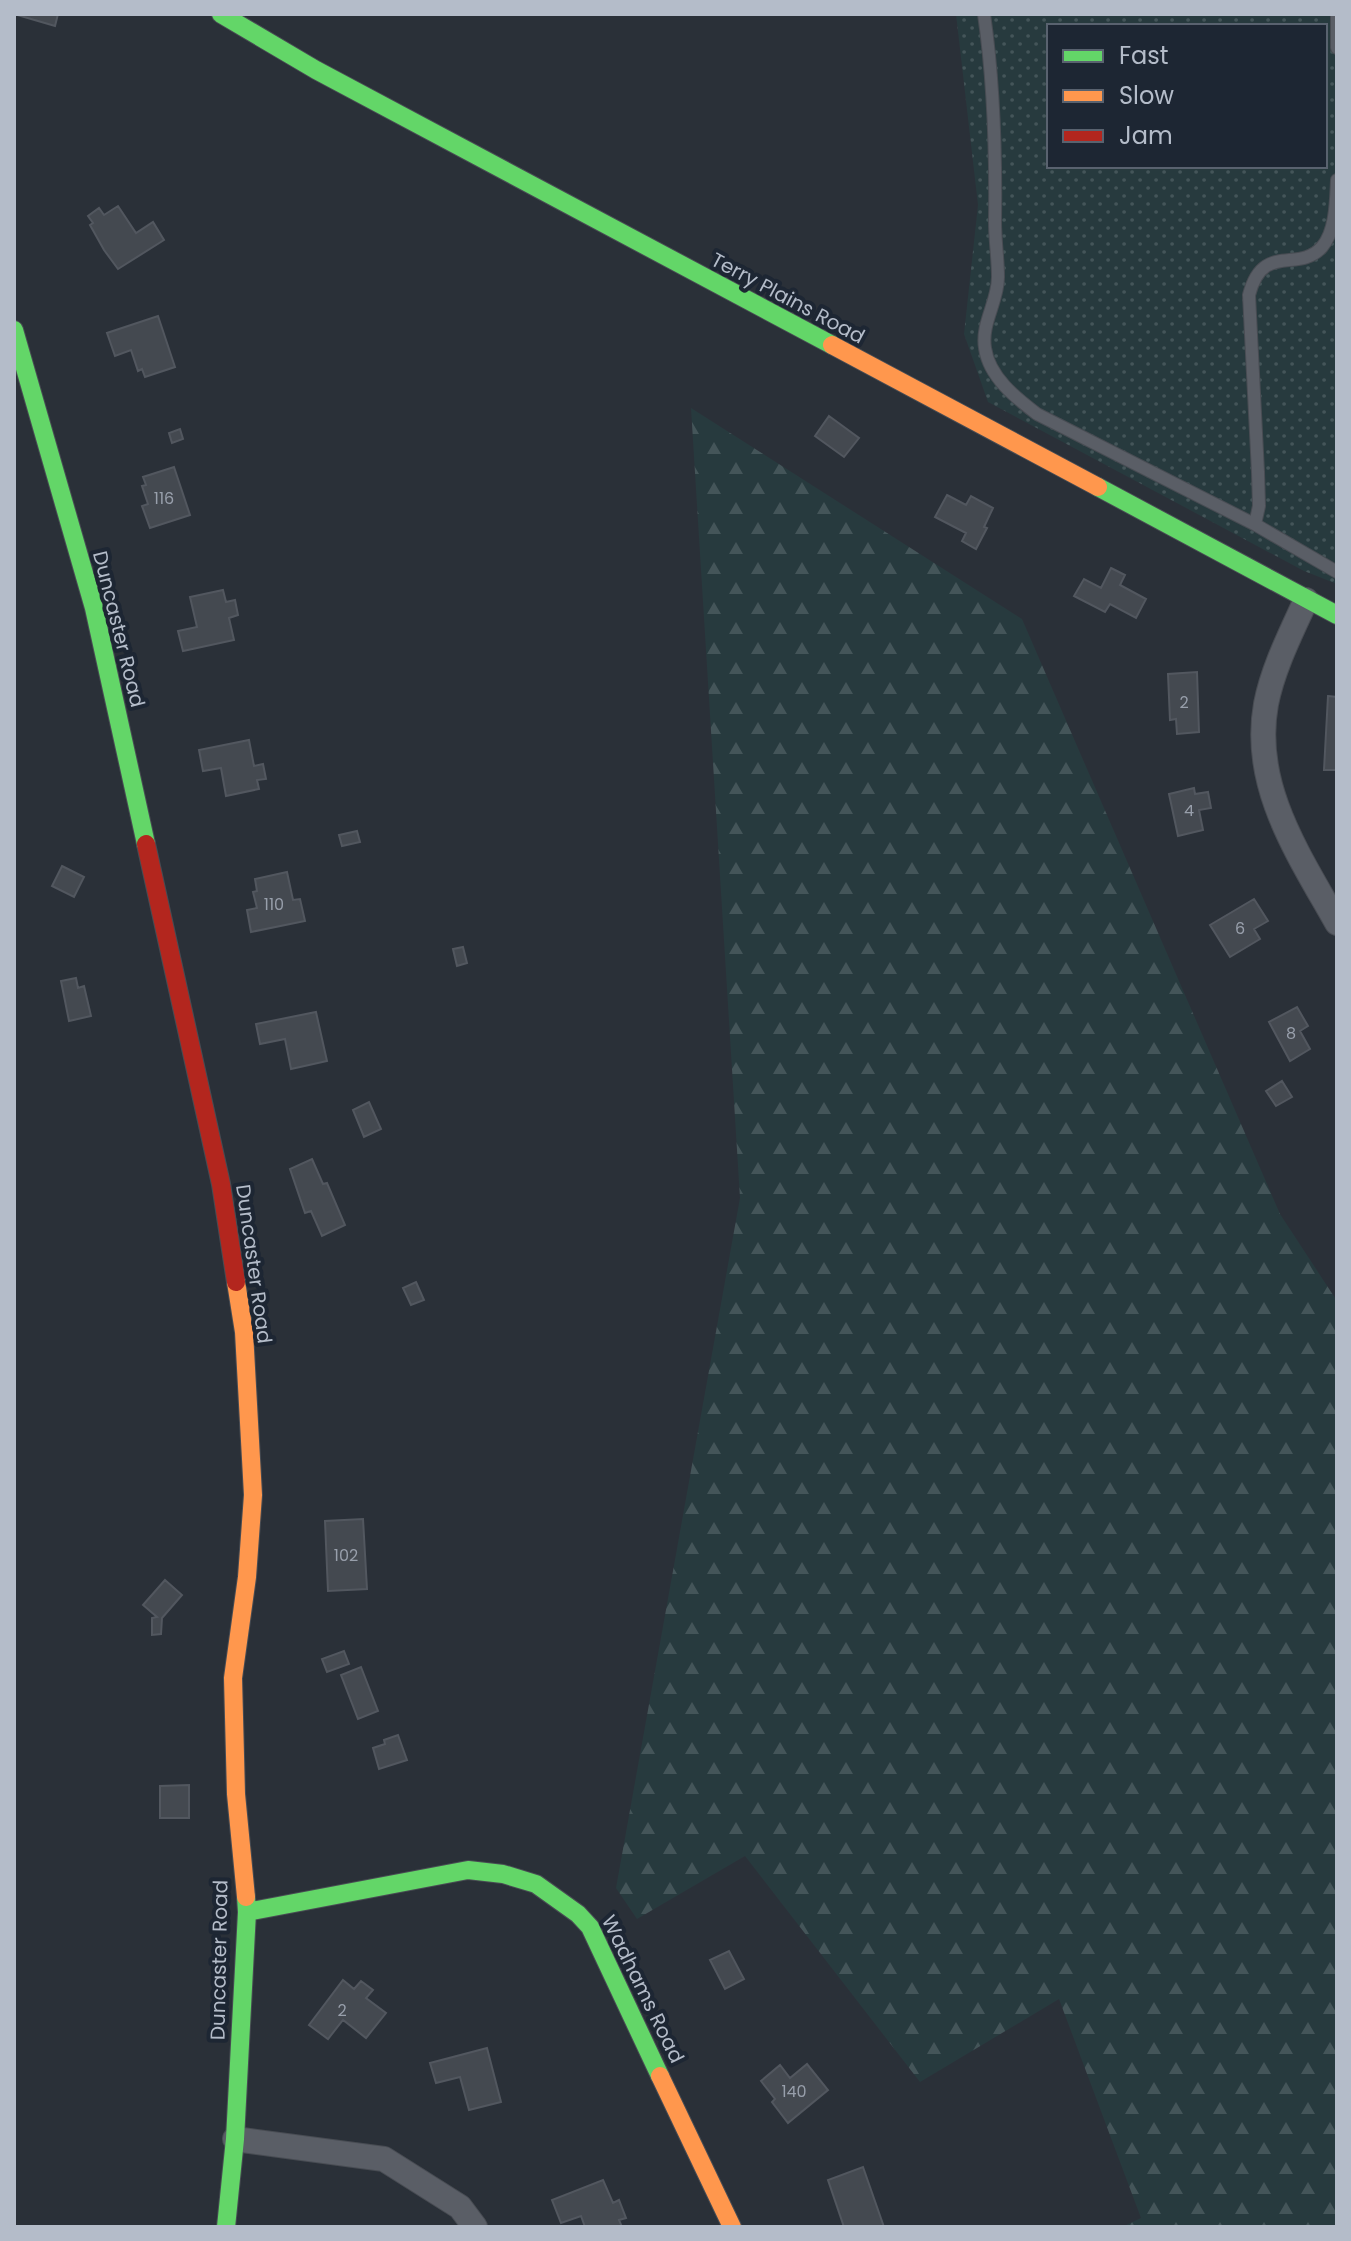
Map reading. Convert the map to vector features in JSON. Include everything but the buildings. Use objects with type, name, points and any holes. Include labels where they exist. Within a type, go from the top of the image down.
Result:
[{"type":"street","name":"Terry Plains Road","points":[[221,14],[330,78],[1337,615]]},
{"type":"street","name":"Duncaster Road","points":[[14,330],[94,608],[221,1184],[244,1332],[253,1495],[248,1565],[233,1678],[236,1794],[247,1912],[235,2139],[226,2227]]},
{"type":"street","points":[[1306,600],[1282,654],[1267,701],[1263,759],[1270,790],[1291,842],[1337,923]]},
{"type":"street","name":"Wadhams Road","points":[[247,1912],[468,1870],[492,1870],[523,1877],[563,1899],[590,1927],[732,2227]]},
{"type":"street","points":[[235,2139],[384,2159],[460,2207],[475,2227]]},
{"type":"lane","points":[[984,14],[993,93],[997,184],[998,281],[984,328],[985,349],[990,364],[1015,397],[1037,414],[1255,524],[1337,572]]},
{"type":"lane","points":[[1337,14],[1337,48]]},
{"type":"lane","points":[[1255,524],[1259,506],[1249,295],[1259,270],[1271,263],[1320,249],[1333,216],[1337,180]]},
{"type":"green space","points":[[956,14],[1337,14],[1337,584],[1304,571],[988,402],[964,334],[978,205]]},
{"type":"green space","points":[[691,408],[1022,619],[1280,1214],[1337,1301],[1337,2227],[1122,2227],[1141,2218],[1059,1999],[920,2082],[745,1856],[637,1919],[616,1888],[740,1198]]},
{"type":"traffic: fast","points":[[221,14],[316,70],[832,345]]},
{"type":"traffic: fast","points":[[14,330],[94,608],[146,844]]},
{"type":"traffic: fast","points":[[1098,487],[1337,615]]},
{"type":"traffic: fast","points":[[247,1912],[468,1870],[503,1874],[536,1884],[578,1914],[590,1927],[660,2076]]},
{"type":"traffic: fast","points":[[226,2227],[235,2139],[246,1897]]},
{"type":"traffic: slow","points":[[832,345],[1098,487]]},
{"type":"traffic: slow","points":[[236,1282],[244,1332],[253,1495],[247,1577],[233,1678],[236,1794],[246,1897]]},
{"type":"traffic: slow","points":[[660,2076],[732,2227]]},
{"type":"traffic: jam","points":[[146,844],[221,1184],[236,1282]]}]
